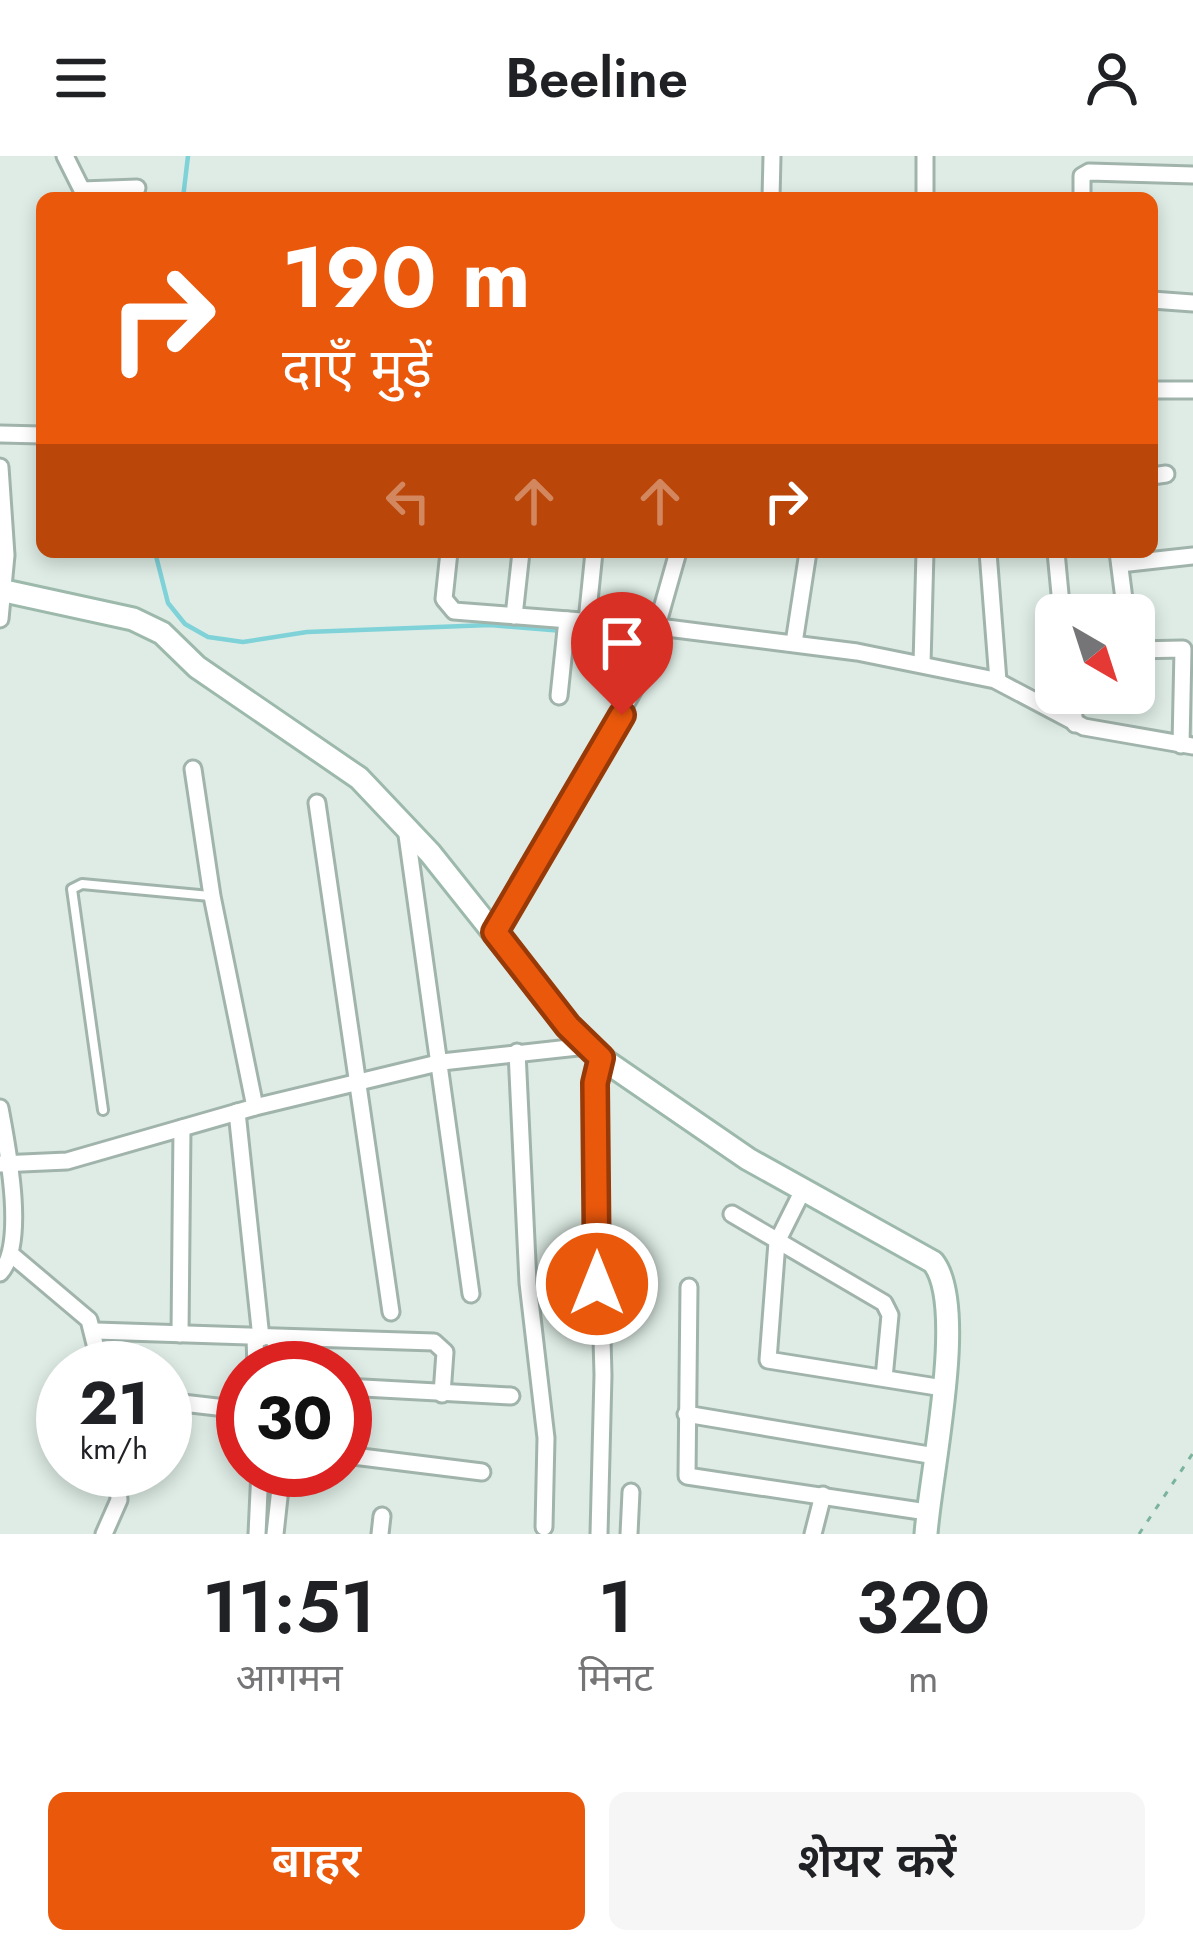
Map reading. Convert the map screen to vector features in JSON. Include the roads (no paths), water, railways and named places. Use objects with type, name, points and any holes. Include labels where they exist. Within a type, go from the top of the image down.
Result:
[{"type":"street","points":[[65,156],[82,190],[136,188]]},
{"type":"street","points":[[771,192],[772,156]]},
{"type":"street","points":[[925,156],[925,192]]},
{"type":"street","points":[[1080,156],[1082,192]]},
{"type":"street","points":[[1083,175],[1193,175]]},
{"type":"street","points":[[1158,300],[1193,303]]},
{"type":"street","points":[[1158,390],[1193,390]]},
{"type":"street","points":[[0,434],[36,435]]},
{"type":"street","points":[[0,467],[0,619]]},
{"type":"street","points":[[1158,557],[1193,556]]},
{"type":"street","points":[[449,558],[446,608],[566,627],[587,621],[659,627],[922,664],[998,681],[1075,724],[1187,746],[1183,649],[1155,650]]},
{"type":"street","points":[[514,616],[519,558]]},
{"type":"street","points":[[587,621],[593,558]]},
{"type":"street","points":[[495,932],[622,715],[659,627],[676,558]]},
{"type":"street","points":[[794,643],[807,558]]},
{"type":"street","points":[[922,664],[925,558]]},
{"type":"street","points":[[988,558],[998,681]]},
{"type":"street","points":[[1057,558],[1060,594]]},
{"type":"street","points":[[1119,558],[1123,594]]},
{"type":"street","points":[[2,591],[133,619],[162,633],[208,675],[346,768],[406,827],[594,1052],[702,1130],[922,1252],[940,1270],[948,1295],[943,1388],[926,1523],[823,1495],[688,1478],[689,1287]]},
{"type":"street","points":[[559,696],[566,627]]},
{"type":"street","points":[[1074,714],[1075,724]]},
{"type":"street","points":[[193,769],[212,896],[255,1107]]},
{"type":"street","points":[[317,803],[391,1312]]},
{"type":"street","points":[[406,827],[471,1294]]},
{"type":"street","points":[[5,1163],[68,1161],[255,1107],[442,1062],[518,1052],[594,1052]]},
{"type":"street","points":[[518,1052],[528,1283],[546,1438],[544,1527]]},
{"type":"street","points":[[594,1052],[603,1376],[599,1534]]},
{"type":"street","points":[[0,1108],[13,1255],[0,1273]]},
{"type":"street","points":[[237,1112],[265,1341]]},
{"type":"street","points":[[180,1334],[182,1128]]},
{"type":"street","points":[[803,1190],[777,1242],[768,1360],[943,1388]]},
{"type":"street","points":[[732,1214],[889,1308],[884,1378]]},
{"type":"street","points":[[13,1255],[81,1312],[96,1331],[97,1341]]},
{"type":"street","points":[[96,1331],[439,1343],[445,1352],[442,1394]]},
{"type":"street","points":[[372,1389],[511,1396]]},
{"type":"street","points":[[686,1414],[935,1456]]},
{"type":"street","points":[[372,1458],[482,1472]]},
{"type":"street","points":[[629,1534],[632,1492]]},
{"type":"street","points":[[813,1534],[823,1495]]},
{"type":"street","points":[[104,1534],[119,1497]]},
{"type":"street","points":[[257,1534],[259,1497]]},
{"type":"street","points":[[275,1534],[279,1497]]},
{"type":"street","points":[[380,1534],[382,1516]]},
{"type":"lane","points":[[104,1110],[72,889],[82,884],[212,896]]},
{"type":"waterway","points":[[184,192],[188,156]]},
{"type":"waterway","points":[[157,558],[168,603],[185,624],[208,637],[243,642],[307,632],[490,625],[600,634]]}]
